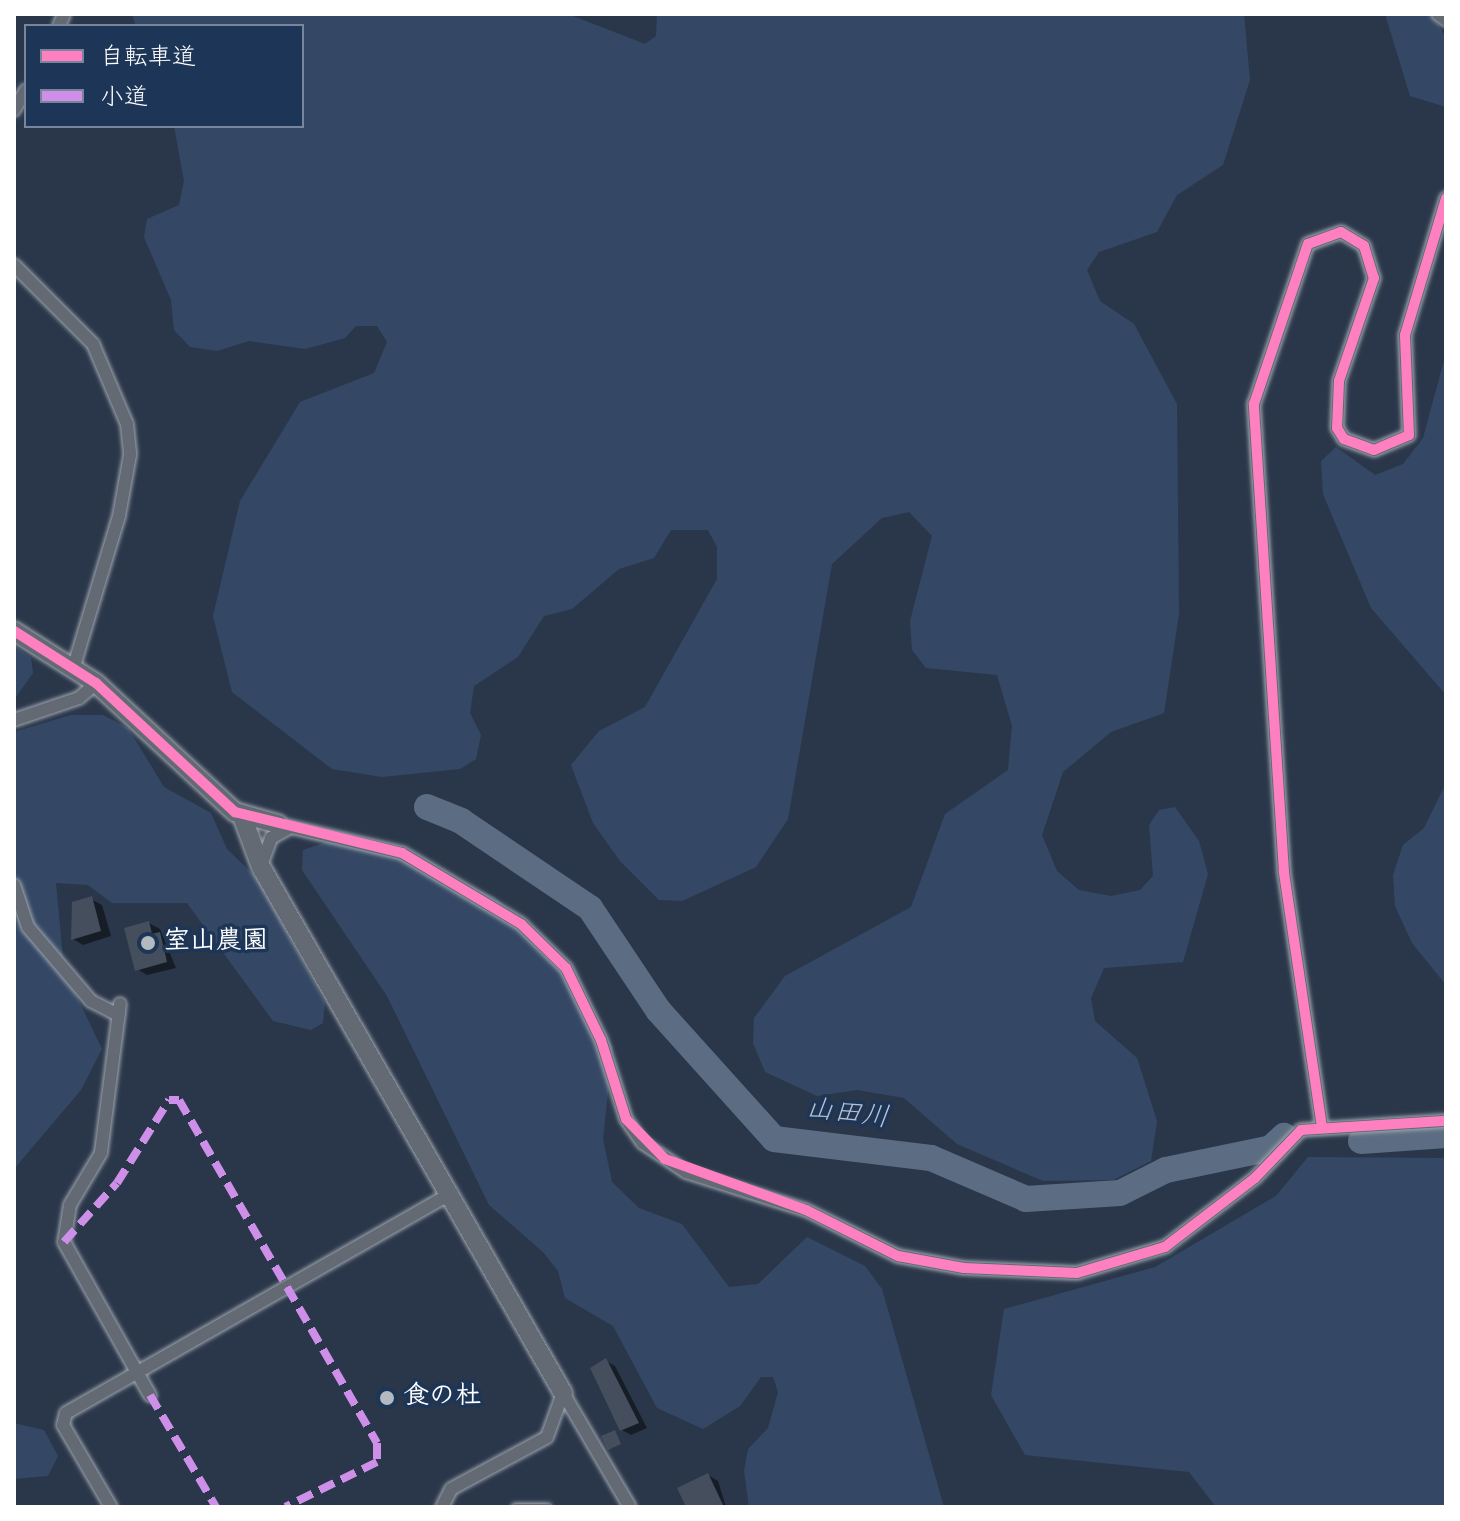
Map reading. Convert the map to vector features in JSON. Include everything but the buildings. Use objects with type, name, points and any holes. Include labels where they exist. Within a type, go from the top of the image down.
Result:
[{"type":"street","points":[[1438,14],[1446,20]]},
{"type":"street","points":[[1322,1127],[1284,872],[1254,404],[1308,244],[1341,232],[1364,246],[1374,278],[1339,381],[1337,428],[1344,439],[1374,450],[1409,435],[1405,335],[1446,198]]},
{"type":"street","points":[[14,265],[93,344],[127,424],[119,516],[74,666]]},
{"type":"street","points":[[14,631],[74,666],[96,683],[242,816],[261,867],[630,1507]]},
{"type":"street","points":[[14,720],[79,698],[96,683]]},
{"type":"street","points":[[242,816],[428,865],[555,953],[601,1040],[626,1119],[665,1159],[806,1210],[898,1256],[1034,1273],[1077,1273],[1138,1257],[1189,1230],[1301,1130],[1446,1121]]},
{"type":"street","points":[[261,867],[271,838],[284,825]]},
{"type":"street","points":[[14,885],[28,927],[91,1001],[120,1010],[101,1153],[70,1205],[64,1242],[150,1395]]},
{"type":"street","points":[[111,1507],[62,1421],[137,1372],[448,1195]]},
{"type":"street","points":[[442,1507],[451,1489],[547,1437],[563,1393]]},
{"type":"lane","points":[[515,1507],[548,1507]]},
{"type":"shaded area","points":[[132,14],[568,14],[645,44],[656,36],[657,14],[1244,14],[1250,80],[1223,165],[1177,195],[1157,232],[1099,252],[1087,270],[1100,301],[1134,324],[1177,404],[1179,614],[1164,713],[1111,732],[1063,772],[1042,835],[1057,871],[1079,890],[1111,896],[1140,890],[1153,876],[1149,825],[1159,810],[1175,807],[1199,841],[1208,874],[1183,962],[1104,968],[1091,998],[1095,1021],[1137,1058],[1157,1121],[1151,1161],[1113,1180],[1043,1181],[957,1144],[904,1098],[857,1090],[817,1096],[765,1072],[753,1043],[754,1018],[785,976],[911,907],[945,814],[1008,770],[1012,726],[997,675],[926,668],[912,650],[910,621],[932,536],[909,512],[882,518],[832,564],[788,819],[756,867],[682,901],[659,900],[620,861],[593,823],[571,765],[599,731],[645,707],[717,579],[717,547],[708,530],[671,530],[654,558],[619,569],[572,609],[544,616],[518,657],[474,686],[470,713],[481,735],[476,759],[460,769],[382,777],[332,769],[232,692],[213,616],[240,501],[300,402],[374,373],[387,342],[377,326],[356,326],[345,338],[305,349],[249,341],[217,351],[190,347],[174,330],[171,300],[144,237],[147,219],[179,205],[184,181],[174,128],[304,128],[304,24],[135,24]]},
{"type":"shaded area","points":[[1385,14],[1432,14],[1446,38],[1446,107],[1410,96]]},
{"type":"shaded area","points":[[1446,353],[1446,695],[1371,608],[1323,494],[1321,461],[1336,447],[1375,475],[1403,464],[1423,438]]},
{"type":"shaded area","points":[[14,645],[31,658],[33,673],[14,700]]},
{"type":"shaded area","points":[[71,715],[103,715],[128,728],[164,787],[211,813],[227,849],[257,878],[325,1003],[323,1023],[311,1030],[273,1021],[187,903],[112,903],[88,885],[56,883],[64,970],[102,1049],[81,1090],[14,1169],[14,732]]},
{"type":"shaded area","points":[[1446,783],[1446,985],[1412,943],[1395,906],[1393,875],[1403,845],[1424,828]]},
{"type":"shaded area","points":[[330,841],[402,858],[494,896],[565,963],[613,1047],[603,1139],[612,1182],[639,1208],[682,1224],[729,1287],[758,1284],[807,1237],[865,1266],[882,1289],[944,1507],[749,1507],[744,1471],[748,1449],[768,1428],[778,1392],[773,1377],[761,1377],[740,1406],[703,1429],[657,1408],[613,1326],[565,1298],[558,1271],[543,1252],[489,1205],[387,996],[302,870],[303,850]]},
{"type":"shaded area","points":[[1308,1157],[1446,1158],[1446,1507],[1216,1507],[1189,1472],[1025,1455],[991,1395],[1004,1309],[1155,1267],[1276,1196]]},
{"type":"shaded area","points":[[14,1423],[44,1430],[58,1456],[48,1476],[14,1479]]},
{"type":"waterway","name":"山田川","points":[[427,807],[461,821],[590,908],[658,1010],[774,1139],[931,1158],[1026,1199],[1120,1193],[1166,1170],[1271,1148],[1284,1136]]},
{"type":"waterway","name":"山田川","points":[[1361,1141],[1446,1135]]},
{"type":"marked path","points":[[64,1242],[117,1183],[169,1100],[179,1100],[377,1443],[377,1462],[285,1507]]},
{"type":"marked path","points":[[150,1395],[216,1507]]},
{"type":"cycle path","points":[[1322,1127],[1284,872],[1254,404],[1308,244],[1341,232],[1364,246],[1374,278],[1339,381],[1337,428],[1344,439],[1374,450],[1409,435],[1405,335],[1446,198]]},
{"type":"cycle path","points":[[14,631],[96,683],[235,812],[402,853],[521,924],[566,968],[601,1040],[626,1119],[665,1159],[806,1210],[898,1256],[964,1268],[1077,1273],[1165,1247],[1255,1178],[1301,1130],[1446,1121]]},
{"type":"place","name":"室山農園","points":[[148,943]]},
{"type":"place","name":"食の杜","points":[[387,1398]]}]
